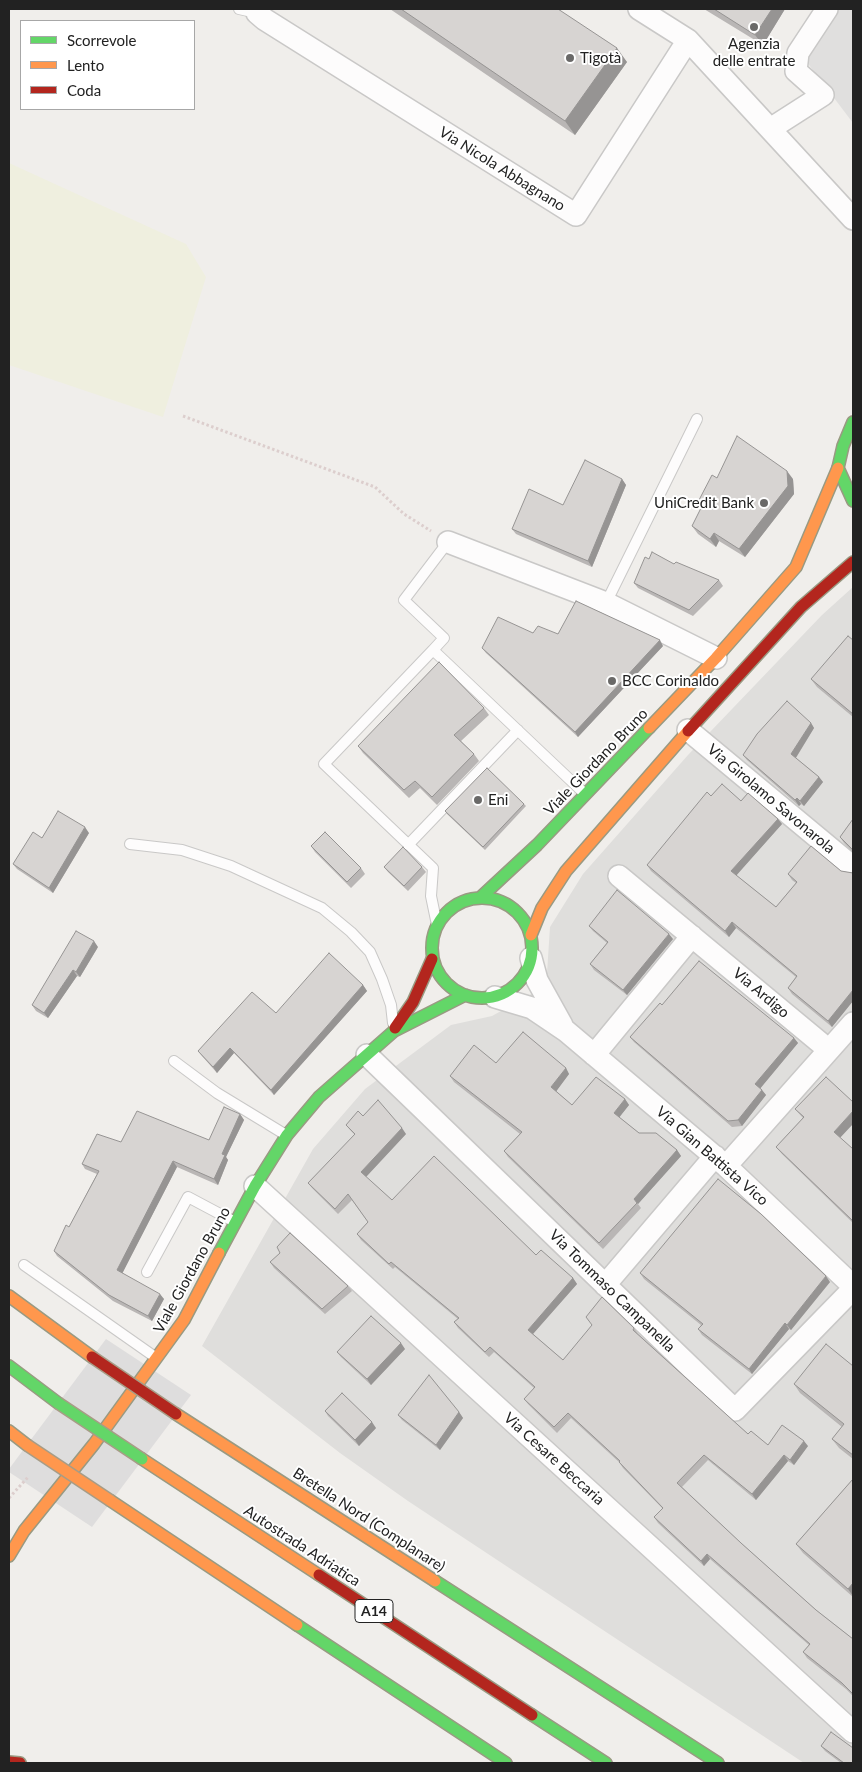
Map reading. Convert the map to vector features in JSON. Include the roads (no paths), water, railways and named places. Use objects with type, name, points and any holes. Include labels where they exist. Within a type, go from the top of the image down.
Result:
[{"type":"main road","name":"Viale Giordano Bruno","points":[[481,897],[508,874],[716,658],[796,567],[838,468],[843,446],[853,422]]},
{"type":"main road","points":[[838,468],[848,494],[853,501]]},
{"type":"main road","points":[[531,935],[524,920],[513,908],[498,900],[481,897],[455,905],[437,925],[432,942],[432,960],[439,975],[450,987],[465,995],[480,998],[495,996],[508,991],[518,982],[531,958],[531,935],[542,908],[566,871],[688,730],[801,607],[853,562]]},
{"type":"main road","name":"Viale Giordano Bruno","points":[[394,1031],[413,1002],[432,960]]},
{"type":"main road","name":"Viale Giordano Bruno","points":[[24,1531],[94,1444],[158,1359],[184,1320],[255,1186],[287,1135],[319,1097],[394,1031],[465,995]]},
{"type":"main road","name":"Bretella Nord (Complanare)","points":[[9,1296],[92,1358],[176,1414],[718,1763]]},
{"type":"main road","name":"Autostrada Adriatica","points":[[9,1366],[58,1403],[142,1459],[606,1763]]},
{"type":"main road","points":[[9,1431],[27,1445],[506,1763]]},
{"type":"main road","points":[[9,1544],[24,1531]]},
{"type":"main road","points":[[9,1556],[24,1531]]},
{"type":"main road","points":[[9,1762],[20,1763]]},
{"type":"street","points":[[640,9],[688,40],[852,220]]},
{"type":"street","points":[[770,129],[823,95],[796,71],[798,53],[827,9]]},
{"type":"street","name":"Via Nicola Abbagnano","points":[[251,10],[576,215],[688,40]]},
{"type":"street","points":[[448,542],[606,603],[716,658]]},
{"type":"street","name":"Via Girolamo Savonarola","points":[[688,730],[853,867]]},
{"type":"street","name":"Via Ardigo","points":[[619,876],[829,1050]]},
{"type":"street","points":[[594,1055],[692,936]]},
{"type":"street","name":"Via Gian Battista Vico","points":[[531,958],[537,980],[566,1031]]},
{"type":"street","name":"Via Gian Battista Vico","points":[[495,996],[532,1008],[566,1031],[721,1161],[853,1288]]},
{"type":"street","points":[[605,1285],[721,1161],[829,1050],[853,1022]]},
{"type":"street","name":"Via Tommaso Campanella","points":[[367,1055],[735,1410],[853,1288]]},
{"type":"street","name":"Via Cesare Beccaria","points":[[255,1186],[853,1732]]},
{"type":"lane","points":[[606,603],[697,419]]},
{"type":"lane","points":[[437,925],[431,896],[433,868],[324,764],[444,638],[404,600],[448,542]]},
{"type":"lane","points":[[433,650],[585,794]]},
{"type":"lane","points":[[408,845],[518,730]]},
{"type":"lane","points":[[130,844],[182,850],[231,866],[322,908],[351,932],[370,952],[382,979],[390,1005],[394,1031]]},
{"type":"lane","points":[[174,1061],[217,1093],[287,1135]]},
{"type":"lane","points":[[147,1272],[188,1197],[235,1223]]},
{"type":"lane","points":[[24,1265],[158,1359]]},
{"type":"place","name":"Agenzia delle entrate","points":[[754,27]]},
{"type":"place","name":"Tigotà","points":[[570,58]]},
{"type":"place","name":"UniCredit Bank","points":[[764,503]]},
{"type":"place","name":"BCC Corinaldo","points":[[612,681]]},
{"type":"place","name":"Eni","points":[[478,800]]}]
